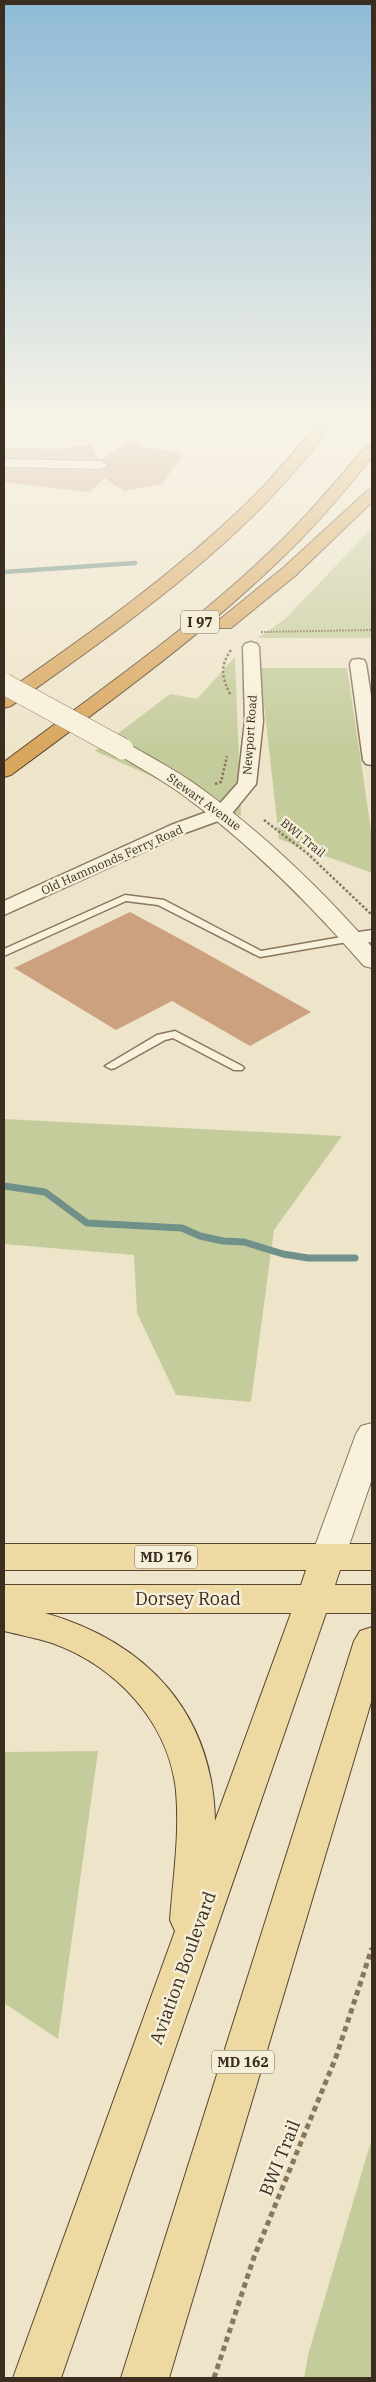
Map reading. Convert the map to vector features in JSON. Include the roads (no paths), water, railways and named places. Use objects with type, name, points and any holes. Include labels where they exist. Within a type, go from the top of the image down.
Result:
[{"type":"highway","points":[[4,702],[110,628],[196,557],[227,528]]},
{"type":"highway","name":"I 97","points":[[4,771],[176,642],[262,568],[302,528]]},
{"type":"highway","points":[[210,636],[289,572],[336,528]]},
{"type":"highway","points":[[4,771],[150,682]]},
{"type":"main road","name":"MD 176","points":[[4,1557],[372,1557]]},
{"type":"main road","name":"Aviation Boulevard","points":[[37,2378],[328,1557]]},
{"type":"main road","name":"Dorsey Road","points":[[4,1599],[372,1599]]},
{"type":"main road","points":[[4,1617],[40,1625],[81,1640],[113,1659],[138,1678],[163,1706],[181,1736],[191,1762],[196,1792],[189,1951]]},
{"type":"main road","name":"MD 162","points":[[145,2378],[372,1640]]},
{"type":"street","name":"Newport Road","points":[[228,806],[247,784],[254,721],[251,647]]},
{"type":"street","points":[[358,664],[372,760]]},
{"type":"street","name":"Stewart Avenue","points":[[4,684],[123,749],[186,788],[228,806],[278,861],[363,937],[372,961]]},
{"type":"street","name":"Old Hammonds Ferry Road","points":[[4,909],[228,806]]},
{"type":"street","points":[[328,1557],[372,1434]]},
{"type":"lane","points":[[4,953],[125,898],[160,902],[260,954],[363,937]]},
{"type":"lane","points":[[112,1066],[161,1037],[174,1034],[238,1068]]},
{"type":"waterway","points":[[4,572],[135,563]]},
{"type":"waterway","points":[[4,1186],[45,1192],[87,1223],[182,1228],[200,1236],[223,1241],[244,1242],[283,1254],[308,1258],[355,1258]]}]
